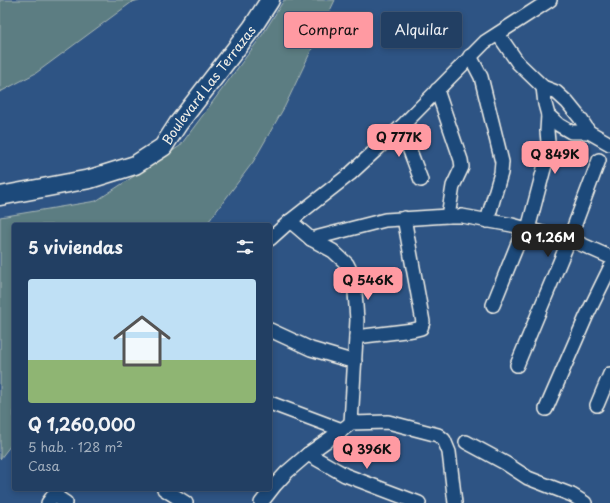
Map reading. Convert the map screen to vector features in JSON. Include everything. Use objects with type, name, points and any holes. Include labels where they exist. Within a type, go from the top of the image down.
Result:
[{"type":"main road","name":"Boulevard Las Terrazas","points":[[0,196],[90,179],[135,165],[164,147],[178,124],[252,28],[270,0]]},
{"type":"street","points":[[272,237],[290,221],[350,174],[401,127],[485,42],[550,0]]},
{"type":"street","points":[[498,34],[518,63],[543,88],[556,92],[567,102],[589,132],[610,144]]},
{"type":"street","points":[[470,56],[481,77],[502,162],[501,173],[487,221]]},
{"type":"street","points":[[493,305],[526,229],[546,160],[548,115],[543,88]]},
{"type":"street","points":[[437,90],[461,160],[462,167],[453,186],[448,216]]},
{"type":"street","points":[[548,115],[559,125],[571,132],[589,132]]},
{"type":"street","points":[[401,127],[421,180]]},
{"type":"street","points":[[518,365],[569,240],[599,160]]},
{"type":"street","points":[[311,239],[385,220],[462,216],[512,225],[569,240],[610,257]]},
{"type":"street","points":[[356,337],[413,330],[421,328],[424,322],[404,218]]},
{"type":"street","points":[[272,484],[308,454],[346,427],[355,362],[357,320],[354,278],[347,264],[333,251],[311,239],[290,221]]},
{"type":"street","points":[[546,409],[586,317],[610,268]]},
{"type":"street","points":[[272,331],[311,349],[355,362]]},
{"type":"street","points":[[597,405],[610,374]]},
{"type":"street","points":[[272,403],[346,427],[388,422],[438,435],[444,440],[449,452],[455,503]]},
{"type":"street","points":[[466,442],[505,463],[528,478],[572,495],[585,503]]},
{"type":"street","points":[[308,454],[345,475],[419,503]]},
{"type":"street","points":[[167,491],[186,503]]},
{"type":"street","points":[[261,503],[268,491]]},
{"type":"street","points":[[53,496],[66,503]]},
{"type":"green space","points":[[0,0],[139,0],[132,2],[36,73],[0,92]]},
{"type":"green space","points":[[284,0],[335,0],[329,12],[284,12],[284,48],[312,48],[285,106],[253,162],[207,223],[12,223],[12,444],[0,459],[0,217],[96,201],[180,146],[263,34]]}]
